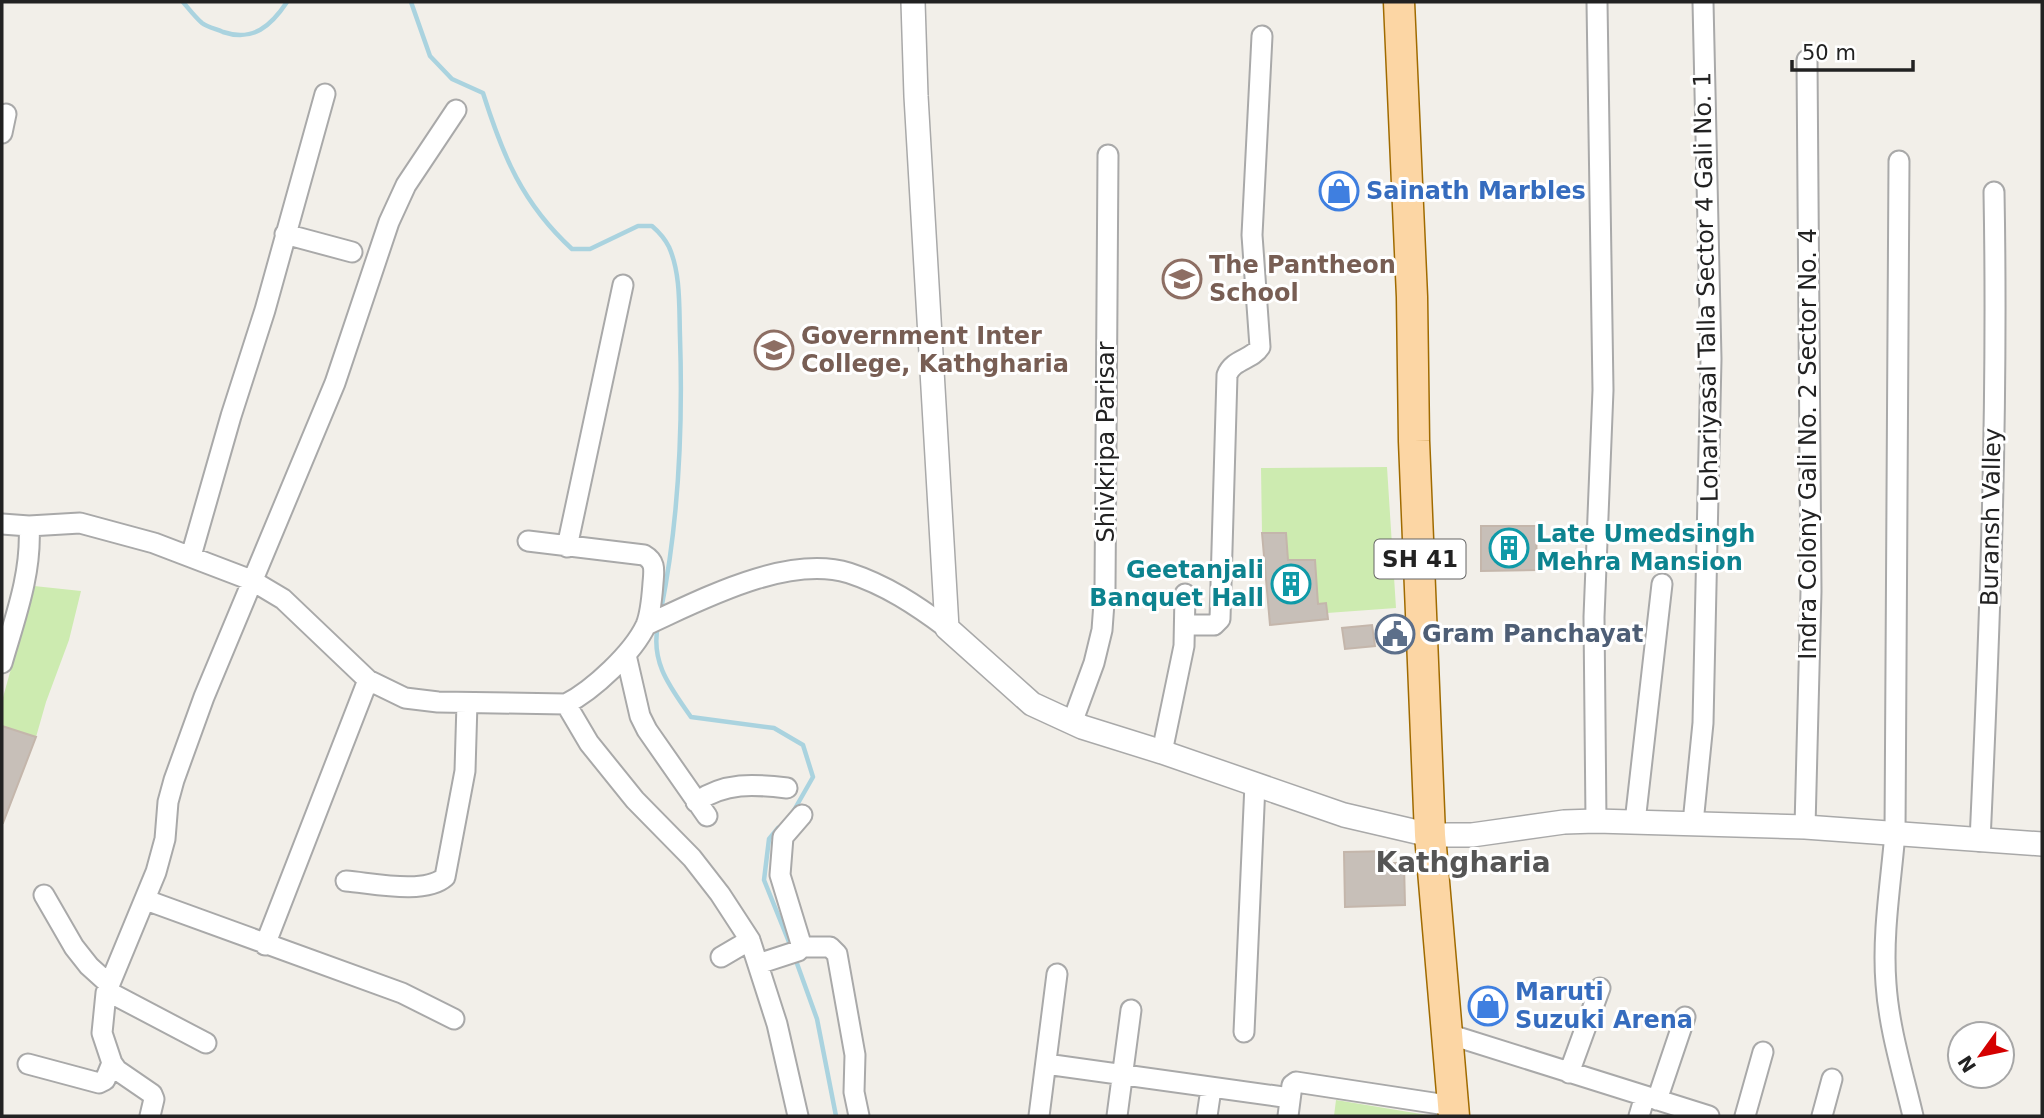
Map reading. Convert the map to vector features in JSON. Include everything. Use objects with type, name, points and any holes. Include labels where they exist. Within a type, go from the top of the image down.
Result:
[{"type":"main road","name":"SH 41","points":[[1399,2],[1430,835],[1454,1111]]},
{"type":"street","points":[[913,2],[916,96],[947,628]]},
{"type":"street","points":[[1596,821],[1594,617],[1603,390],[1597,2]]},
{"type":"street","name":"Lohariyasal Talla Sector 4 Gali No. 1","points":[[1693,823],[1703,723],[1711,359],[1703,2]]},
{"type":"street","points":[[1185,625],[1214,625],[1220,619],[1227,375],[1230,368],[1254,355],[1260,346],[1252,235],[1262,37]]},
{"type":"street","name":"Indra Colony Gali No. 2 Sector No. 4","points":[[1804,827],[1811,592],[1807,60]]},
{"type":"street","points":[[191,556],[265,310],[325,94]]},
{"type":"street","points":[[150,1116],[154,1100],[152,1094],[117,1070],[102,1033],[109,988],[146,900],[165,839],[168,802],[174,780],[204,697],[335,383],[389,222],[406,185],[456,110]]},
{"type":"street","name":"Shivkripa Parisar","points":[[1072,723],[1094,663],[1102,630],[1105,589],[1108,155]]},
{"type":"street","points":[[1899,161],[1895,833],[1886,937],[1886,984],[1893,1033],[1913,1116]]},
{"type":"street","name":"Buransh Valley","points":[[1980,841],[1988,669],[1996,289],[1994,192]]},
{"type":"street","points":[[285,234],[352,252]]},
{"type":"street","points":[[566,547],[623,285]]},
{"type":"street","points":[[2,524],[29,526],[80,523],[154,542],[251,580],[283,599],[368,681],[405,698],[467,703],[566,704],[626,655],[646,625],[654,566],[651,559],[644,555],[528,541]]},
{"type":"street","points":[[2,663],[23,590],[30,551],[29,526]]},
{"type":"street","points":[[646,625],[703,598],[774,574],[807,569],[847,572],[886,587],[916,605],[947,628],[1032,704],[1072,723],[1345,815],[1430,835],[1472,835],[1563,822],[1596,821],[1804,827],[2042,844]]},
{"type":"street","points":[[1635,822],[1662,584]]},
{"type":"street","points":[[1162,752],[1184,646],[1185,594]]},
{"type":"street","points":[[626,655],[640,716],[653,740],[701,809],[724,787],[741,785],[787,788]]},
{"type":"street","points":[[265,945],[368,681]]},
{"type":"street","points":[[346,881],[411,887],[441,881],[445,877],[466,772],[467,703]]},
{"type":"street","points":[[566,704],[589,743],[635,800],[692,858],[750,940],[777,1024],[798,1116]]},
{"type":"street","points":[[1244,1032],[1255,784]]},
{"type":"street","points":[[795,951],[780,875],[783,836],[802,815]]},
{"type":"street","points":[[44,895],[74,947],[109,988],[206,1043]]},
{"type":"street","points":[[146,900],[402,993],[454,1019]]},
{"type":"street","points":[[722,957],[750,940]]},
{"type":"street","points":[[758,964],[795,951],[830,947],[837,954],[855,1055],[854,1092],[859,1116]]},
{"type":"street","points":[[1039,1116],[1057,974]]},
{"type":"street","points":[[1569,1073],[1600,988]]},
{"type":"street","points":[[1117,1116],[1131,1010]]},
{"type":"street","points":[[1639,1116],[1651,1098],[1685,1017]]},
{"type":"street","points":[[1448,1034],[1709,1116]]},
{"type":"street","points":[[1745,1116],[1763,1052]]},
{"type":"street","points":[[28,1064],[99,1083],[105,1080],[112,1063]]},
{"type":"street","points":[[1046,1064],[1212,1089],[1289,1107],[1292,1085],[1296,1082],[1454,1111]]},
{"type":"street","points":[[1822,1116],[1832,1079]]},
{"type":"street","points":[[1207,1116],[1212,1089]]},
{"type":"green space","points":[[1387,467],[1396,608],[1327,613],[1318,604],[1315,560],[1288,560],[1286,533],[1262,533],[1261,468]]},
{"type":"green space","points":[[34,586],[81,591],[69,640],[36,737],[2,726],[2,701]]},
{"type":"green space","points":[[1336,1100],[1433,1116],[1334,1116]]},
{"type":"building","name":"Late Umedsingh Mehra Mansion","points":[[1481,526],[1536,526],[1537,570],[1481,571]]},
{"type":"building","name":"Geetanjali Banquet Hall","points":[[1262,533],[1286,533],[1288,560],[1315,560],[1318,604],[1326,603],[1328,619],[1270,625]]},
{"type":"building","points":[[1372,625],[1375,646],[1345,649],[1342,628]]},
{"type":"building","points":[[2,726],[36,737],[3,823],[2,823]]},
{"type":"building","points":[[1390,851],[1390,863],[1404,863],[1405,905],[1345,907],[1344,852]]},
{"type":"waterway","points":[[183,2],[204,24],[234,35],[260,30],[268,25],[287,2]]},
{"type":"waterway","points":[[411,2],[430,56],[452,79],[483,93],[498,137],[516,177],[540,214],[572,249],[590,249],[638,226],[652,226],[669,247],[676,268],[679,291],[681,406],[676,508],[661,610]]},
{"type":"waterway","points":[[658,625],[656,639],[660,663],[670,685],[691,717],[774,728],[803,745],[813,777],[793,812]]},
{"type":"waterway","points":[[778,828],[769,839],[764,880],[791,947]]},
{"type":"waterway","points":[[795,958],[817,1019],[836,1116]]},
{"type":"place","name":"Sainath Marbles","points":[[1339,191]]},
{"type":"place","name":"The Pantheon School","points":[[1182,279]]},
{"type":"place","name":"Government Inter College, Kathgharia","points":[[774,350]]},
{"type":"place","name":"Late Umedsingh Mehra Mansion","points":[[1509,548]]},
{"type":"place","name":"Geetanjali Banquet Hall","points":[[1291,584]]},
{"type":"place","name":"Gram Panchayat","points":[[1395,634]]},
{"type":"place","name":"Maruti Suzuki Arena","points":[[1488,1006]]},
{"type":"district","name":"Kathgharia","points":[[1463,862]]}]
